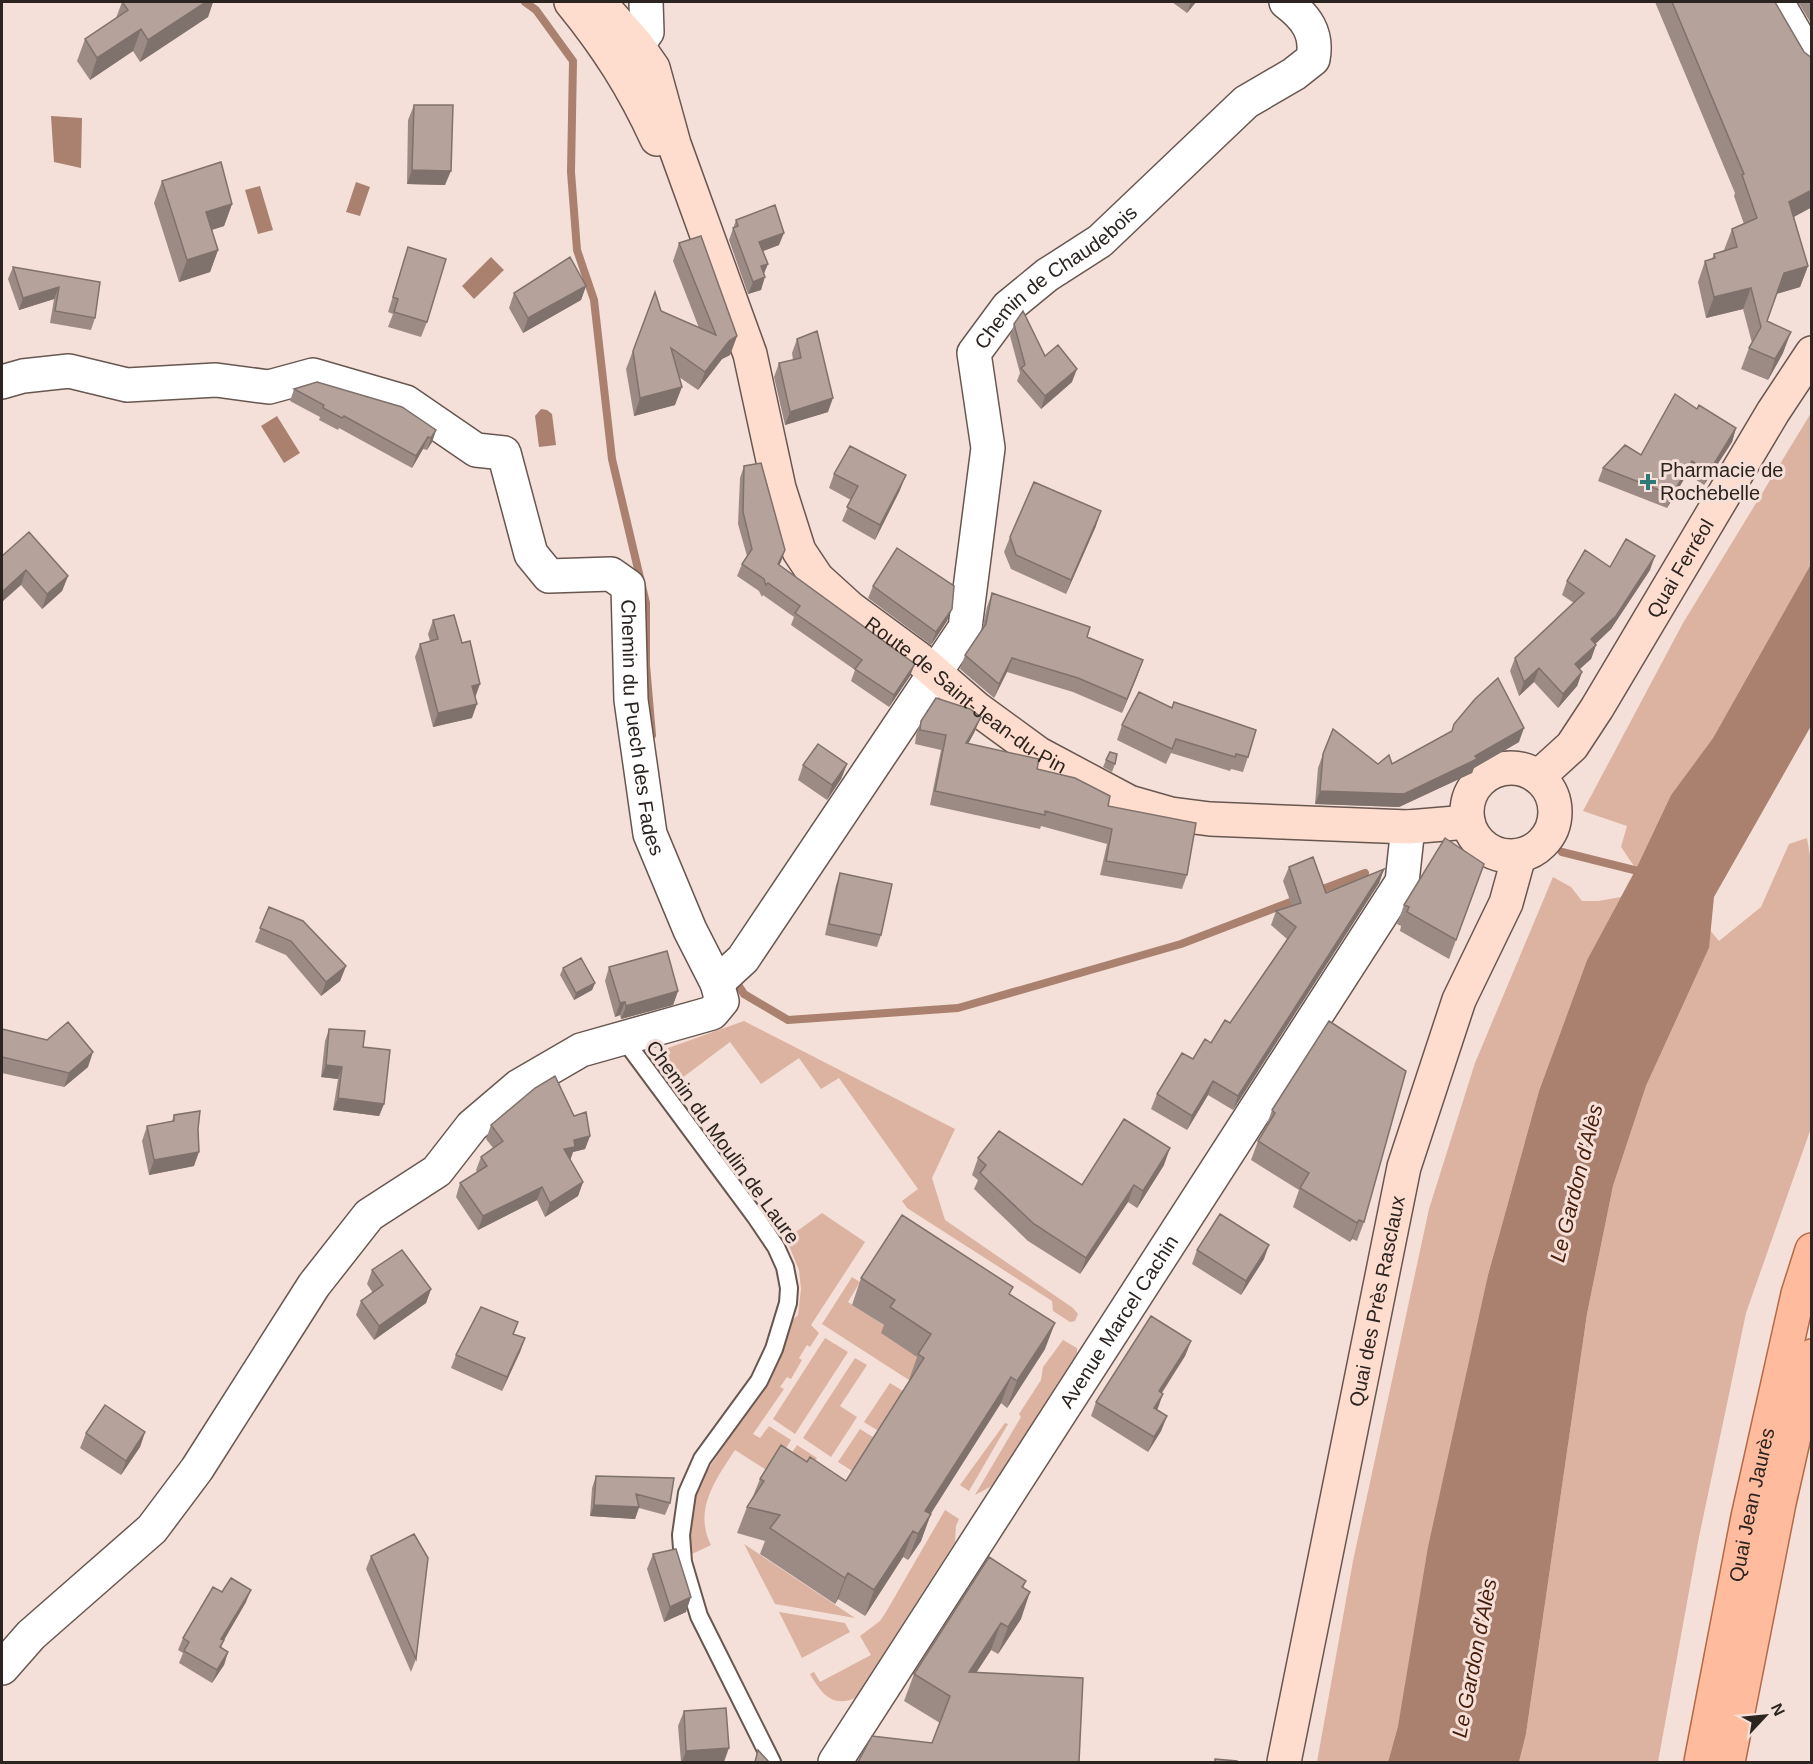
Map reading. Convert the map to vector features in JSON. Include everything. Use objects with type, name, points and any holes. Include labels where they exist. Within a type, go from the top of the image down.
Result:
[{"type":"main road","name":"Route de Saint-Jean-du-Pin","points":[[571,2],[612,54],[639,99],[682,202],[711,251]]},
{"type":"main road","name":"Route de Saint-Jean-du-Pin","points":[[599,2],[638,45],[653,68],[674,144],[750,354],[779,488],[799,551],[817,578],[850,608],[976,708],[1039,754],[1130,802],[1171,814],[1210,819],[1408,827],[1457,824]]},
{"type":"main road","name":"Quai Ferréol","points":[[1538,777],[1572,746],[1597,708],[1773,412],[1812,353]]},
{"type":"main road","points":[[1513,768],[1538,777],[1552,797],[1554,823],[1541,844],[1519,856],[1506,856],[1493,852],[1457,824],[1470,796],[1487,775],[1513,768]]},
{"type":"main road","name":"Quai des Près Rasclaux","points":[[1284,1762],[1404,1167],[1459,1000],[1506,903],[1519,856]]},
{"type":"main road","name":"Quai Jean Jaurès","points":[[1701,1762],[1748,1517],[1798,1294],[1812,1250]]},
{"type":"main road","name":"Quai Jean Jaurès","points":[[1728,1762],[1779,1503],[1812,1356]]},
{"type":"street","points":[[638,45],[647,32],[646,2]]},
{"type":"street","name":"Chemin de Chaudebois","points":[[717,983],[743,959],[965,628],[988,448],[974,352],[1008,306],[1047,275],[1100,241],[1246,102],[1294,74],[1313,59],[1316,43],[1304,15],[1286,2]]},
{"type":"street","points":[[1777,2],[1812,63]]},
{"type":"street","name":"Chemin du Puech des Fades","points":[[2,382],[23,375],[69,371],[126,385],[216,380],[269,387],[313,375],[406,402],[476,450],[504,453],[531,554],[549,576],[611,574],[628,586],[631,700],[651,834],[690,930],[717,983]]},
{"type":"street","name":"Avenue Marcel Cachin","points":[[835,1762],[1402,882],[1457,824]]},
{"type":"street","name":"Avenue Marcel Cachin","points":[[1402,882],[1408,827]]},
{"type":"street","points":[[2,1668],[32,1635],[152,1529],[197,1468],[314,1285],[369,1215],[437,1171],[472,1126],[519,1086],[581,1050],[712,1013],[722,1000],[717,983]]},
{"type":"lane","name":"Chemin du Moulin de Laure","points":[[623,1038],[755,1216],[776,1247],[785,1267],[789,1288],[788,1303],[774,1349],[759,1381],[702,1459],[687,1493],[681,1534],[683,1562],[696,1608],[772,1762]]},
{"type":"shaded area","points":[[1811,413],[1811,564],[1713,738],[1671,795],[1636,869],[1621,847],[1627,826],[1583,811],[1683,623]]},
{"type":"shaded area","points":[[1807,838],[1812,868],[1811,1128],[1746,1313],[1698,1542],[1658,1762],[1519,1762],[1526,1734],[1587,1314],[1613,1186],[1646,1086],[1709,948],[1709,929],[1719,941],[1761,907],[1789,844]]},
{"type":"shaded area","points":[[1553,877],[1571,887],[1582,901],[1621,897],[1587,960],[1539,1091],[1488,1275],[1398,1726],[1388,1762],[1317,1762],[1353,1561],[1429,1209],[1475,1063]]},
{"type":"shaded area","points":[[744,1021],[955,1129],[932,1178],[945,1220],[1073,1308],[1078,1314],[1075,1321],[1070,1322],[1053,1311],[1052,1301],[907,1208],[902,1201],[918,1189],[839,1078],[821,1089],[799,1058],[761,1084],[730,1042],[678,1081],[674,1082],[660,1062],[668,1048]]},
{"type":"shaded area","points":[[822,1213],[865,1242],[811,1325],[819,1333],[810,1347],[807,1345],[799,1358],[802,1360],[791,1379],[787,1377],[780,1387],[784,1389],[753,1434],[760,1438],[769,1426],[791,1440],[771,1473],[735,1450],[709,1495],[704,1519],[711,1545],[690,1555],[686,1526],[698,1484],[763,1388],[785,1327],[798,1315],[801,1289],[799,1270],[787,1241],[789,1237]]},
{"type":"shaded area","points":[[852,1277],[860,1282],[848,1302],[885,1326],[922,1360],[909,1380],[822,1324]]},
{"type":"shaded area","points":[[825,1338],[848,1352],[795,1434],[773,1419]]},
{"type":"shaded area","points":[[1063,1340],[1077,1348],[1077,1353],[992,1486],[975,1495],[1021,1417],[1019,1414],[1041,1380],[1043,1367]]},
{"type":"shaded area","points":[[855,1358],[867,1365],[840,1406],[857,1417],[831,1457],[803,1438]]},
{"type":"shaded area","points":[[890,1383],[908,1394],[883,1434],[864,1422]]},
{"type":"shaded area","points":[[1005,1423],[1008,1424],[969,1491],[960,1485]]},
{"type":"shaded area","points":[[860,1429],[879,1441],[857,1474],[838,1462]]},
{"type":"shaded area","points":[[797,1445],[817,1458],[800,1483],[777,1475]]},
{"type":"shaded area","points":[[945,1510],[959,1519],[955,1542],[855,1698],[840,1701],[828,1697],[810,1674],[814,1672],[820,1682],[871,1655],[860,1636],[880,1621]]},
{"type":"shaded area","points":[[744,1544],[855,1618],[775,1604]]},
{"type":"shaded area","points":[[779,1612],[845,1623],[850,1632],[802,1658]]},
{"type":"water","points":[[51,116],[82,118],[81,168],[54,162]]},
{"type":"water","points":[[356,182],[370,187],[360,216],[346,212]]},
{"type":"water","points":[[260,186],[273,230],[258,234],[245,190]]},
{"type":"water","points":[[491,257],[504,270],[474,299],[462,286]]},
{"type":"water","points":[[541,409],[552,414],[556,445],[539,447],[535,416]]},
{"type":"water","points":[[277,416],[300,453],[284,463],[261,426]]},
{"type":"water","name":"Le Gardon d'Alès","points":[[1811,564],[1811,726],[1714,897],[1709,948],[1646,1086],[1613,1186],[1587,1314],[1526,1734],[1519,1762],[1388,1762],[1398,1726],[1428,1547],[1488,1275],[1539,1091],[1587,960],[1636,869],[1671,795],[1713,738]]},
{"type":"building","points":[[122,2],[206,2],[148,40],[141,29],[97,58],[85,39],[128,10]]},
{"type":"building","points":[[1672,2],[1775,2],[1804,52],[1812,58],[1812,190],[1789,202],[1808,266],[1784,273],[1767,321],[1791,332],[1775,359],[1749,348],[1761,327],[1751,288],[1714,297],[1705,261],[1715,258],[1714,254],[1737,247],[1732,229],[1757,218],[1742,175],[1744,174]]},
{"type":"building","points":[[414,105],[453,105],[451,171],[412,170]]},
{"type":"building","points":[[221,162],[232,204],[206,212],[218,250],[187,260],[162,181]]},
{"type":"building","points":[[775,205],[784,233],[759,242],[768,264],[761,266],[765,277],[753,282],[733,228],[738,226],[736,220]]},
{"type":"building","points":[[701,236],[737,336],[729,341],[705,372],[671,348],[682,387],[640,398],[633,351],[655,292],[661,311],[716,335],[679,243]]},
{"type":"building","points":[[408,247],[446,259],[427,322],[394,312],[398,299],[393,297]]},
{"type":"building","points":[[570,257],[586,286],[528,318],[514,293]]},
{"type":"building","points":[[13,267],[100,282],[95,318],[55,311],[59,287],[23,298]]},
{"type":"building","points":[[1023,311],[1045,356],[1058,345],[1077,369],[1045,396],[1021,368],[1025,365],[1014,324]]},
{"type":"building","points":[[817,331],[833,398],[790,412],[779,363],[801,358],[797,339]]},
{"type":"building","points":[[317,382],[402,407],[436,430],[431,438],[428,437],[416,456],[344,416],[342,418],[323,408],[324,405],[294,389]]},
{"type":"building","points":[[1675,394],[1697,409],[1699,405],[1736,428],[1709,472],[1692,461],[1672,495],[1603,468],[1625,445],[1641,455]]},
{"type":"building","points":[[850,446],[906,475],[880,525],[847,507],[858,486],[834,474]]},
{"type":"building","points":[[761,463],[785,550],[778,564],[915,664],[894,695],[855,669],[862,660],[795,613],[800,606],[768,583],[766,585],[764,579],[742,564],[752,549],[743,512],[744,466]]},
{"type":"building","points":[[1034,482],[1101,511],[1071,580],[1016,555],[1010,537]]},
{"type":"building","points":[[29,532],[68,576],[47,594],[26,570],[2,592],[2,556]]},
{"type":"building","points":[[1626,539],[1655,556],[1616,616],[1591,639],[1596,645],[1575,664],[1582,672],[1563,694],[1539,668],[1524,682],[1515,658],[1584,593],[1567,581],[1585,550],[1610,567]]},
{"type":"building","points":[[897,548],[954,586],[952,609],[936,632],[873,586]]},
{"type":"building","points":[[992,593],[1090,627],[1087,637],[1143,660],[1127,699],[1078,678],[1012,658],[999,684],[965,655],[986,624]]},
{"type":"building","points":[[454,615],[462,643],[470,641],[480,684],[472,686],[477,704],[438,713],[420,644],[438,639],[433,620]]},
{"type":"building","points":[[1498,678],[1524,728],[1475,756],[1477,759],[1404,794],[1320,791],[1323,754],[1333,729],[1378,764],[1389,755],[1392,764],[1452,731],[1454,724],[1475,699]]},
{"type":"building","points":[[1139,692],[1172,708],[1174,702],[1256,730],[1248,757],[1236,754],[1235,757],[1176,739],[1172,749],[1122,725]]},
{"type":"building","points":[[936,698],[970,709],[981,717],[966,743],[1039,759],[1037,769],[1075,778],[1110,796],[1108,806],[1196,823],[1187,875],[1106,861],[1112,829],[1045,811],[1045,815],[935,791],[946,735],[920,730],[921,721]]},
{"type":"building","points":[[818,744],[847,764],[832,785],[803,765]]},
{"type":"building","points":[[1110,752],[1117,754],[1115,764],[1106,760]]},
{"type":"building","points":[[1445,838],[1484,864],[1456,940],[1407,912],[1409,907],[1404,905]]},
{"type":"building","points":[[1313,857],[1326,893],[1384,869],[1238,1096],[1213,1081],[1192,1116],[1157,1094],[1182,1053],[1193,1059],[1205,1039],[1211,1043],[1225,1020],[1230,1023],[1296,927],[1276,911],[1301,903],[1289,867]]},
{"type":"building","points":[[840,873],[892,884],[881,935],[829,924]]},
{"type":"building","points":[[269,907],[303,921],[346,966],[326,982],[291,941],[260,928]]},
{"type":"building","points":[[667,951],[678,991],[626,1006],[625,1002],[620,1003],[609,967]]},
{"type":"building","points":[[581,958],[595,983],[576,993],[563,968]]},
{"type":"building","points":[[1329,1021],[1406,1071],[1364,1222],[1359,1220],[1357,1223],[1300,1188],[1309,1173],[1258,1141],[1275,1113],[1272,1110]]},
{"type":"building","points":[[68,1022],[93,1052],[69,1073],[2,1057],[2,1029],[47,1040]]},
{"type":"building","points":[[329,1029],[365,1031],[363,1047],[390,1050],[384,1104],[338,1098],[342,1067],[326,1065]]},
{"type":"building","points":[[555,1076],[574,1116],[586,1112],[590,1136],[574,1140],[575,1147],[564,1149],[583,1182],[550,1203],[542,1187],[483,1216],[460,1183],[487,1166],[481,1157],[503,1141],[491,1125],[535,1088]]},
{"type":"building","points":[[200,1111],[199,1152],[154,1160],[147,1126],[174,1121],[174,1115]]},
{"type":"building","points":[[1124,1119],[1170,1148],[1143,1191],[1134,1185],[1086,1258],[1034,1224],[980,1173],[986,1165],[978,1158],[999,1131],[1082,1185]]},
{"type":"building","points":[[1220,1214],[1269,1245],[1246,1281],[1197,1250]]},
{"type":"building","points":[[902,1215],[1013,1287],[1009,1294],[1055,1323],[1017,1381],[1011,1377],[925,1511],[931,1514],[918,1534],[913,1531],[874,1590],[848,1573],[845,1578],[770,1528],[780,1515],[747,1507],[764,1481],[760,1479],[781,1445],[807,1462],[810,1457],[846,1481],[924,1358],[918,1354],[931,1334],[890,1307],[895,1300],[861,1278]]},
{"type":"building","points":[[402,1250],[431,1289],[379,1326],[361,1301],[383,1285],[372,1270]]},
{"type":"building","points":[[481,1307],[518,1322],[513,1334],[525,1338],[507,1377],[456,1355]]},
{"type":"building","points":[[1151,1316],[1191,1341],[1159,1391],[1163,1394],[1154,1408],[1167,1416],[1154,1437],[1096,1402]]},
{"type":"building","points":[[105,1405],[145,1432],[126,1461],[86,1433]]},
{"type":"building","points":[[596,1476],[674,1478],[670,1503],[636,1494],[639,1507],[594,1505]]},
{"type":"building","points":[[414,1534],[428,1558],[416,1659],[371,1556]]},
{"type":"building","points":[[676,1549],[691,1597],[670,1607],[653,1554]]},
{"type":"building","points":[[989,1557],[1026,1581],[1022,1587],[1030,1592],[1008,1627],[1001,1623],[969,1672],[1083,1678],[1079,1762],[858,1762],[872,1736],[932,1743],[950,1696],[914,1674]]},
{"type":"building","points":[[231,1578],[251,1590],[221,1639],[224,1640],[220,1647],[228,1652],[217,1670],[184,1651],[189,1642],[183,1638],[213,1587],[222,1592]]},
{"type":"building","points":[[726,1708],[729,1748],[686,1751],[684,1711]]},
{"type":"building","points":[[758,1750],[769,1762],[755,1762]]},
{"type":"building","points":[[1215,1759],[1237,1761],[1237,1762],[1215,1762]]},
{"type":"waterway","points":[[525,2],[536,10],[573,61],[571,172],[577,250],[594,300],[612,459],[646,603],[646,665],[652,735]]},
{"type":"waterway","points":[[1562,852],[1646,873]]},
{"type":"waterway","points":[[1315,892],[1365,873]]},
{"type":"waterway","points":[[733,977],[744,994],[788,1020],[958,1008],[1181,944],[1301,898]]},
{"type":"place","name":"Pharmacie de Rochebelle","points":[[1648,482]]}]
